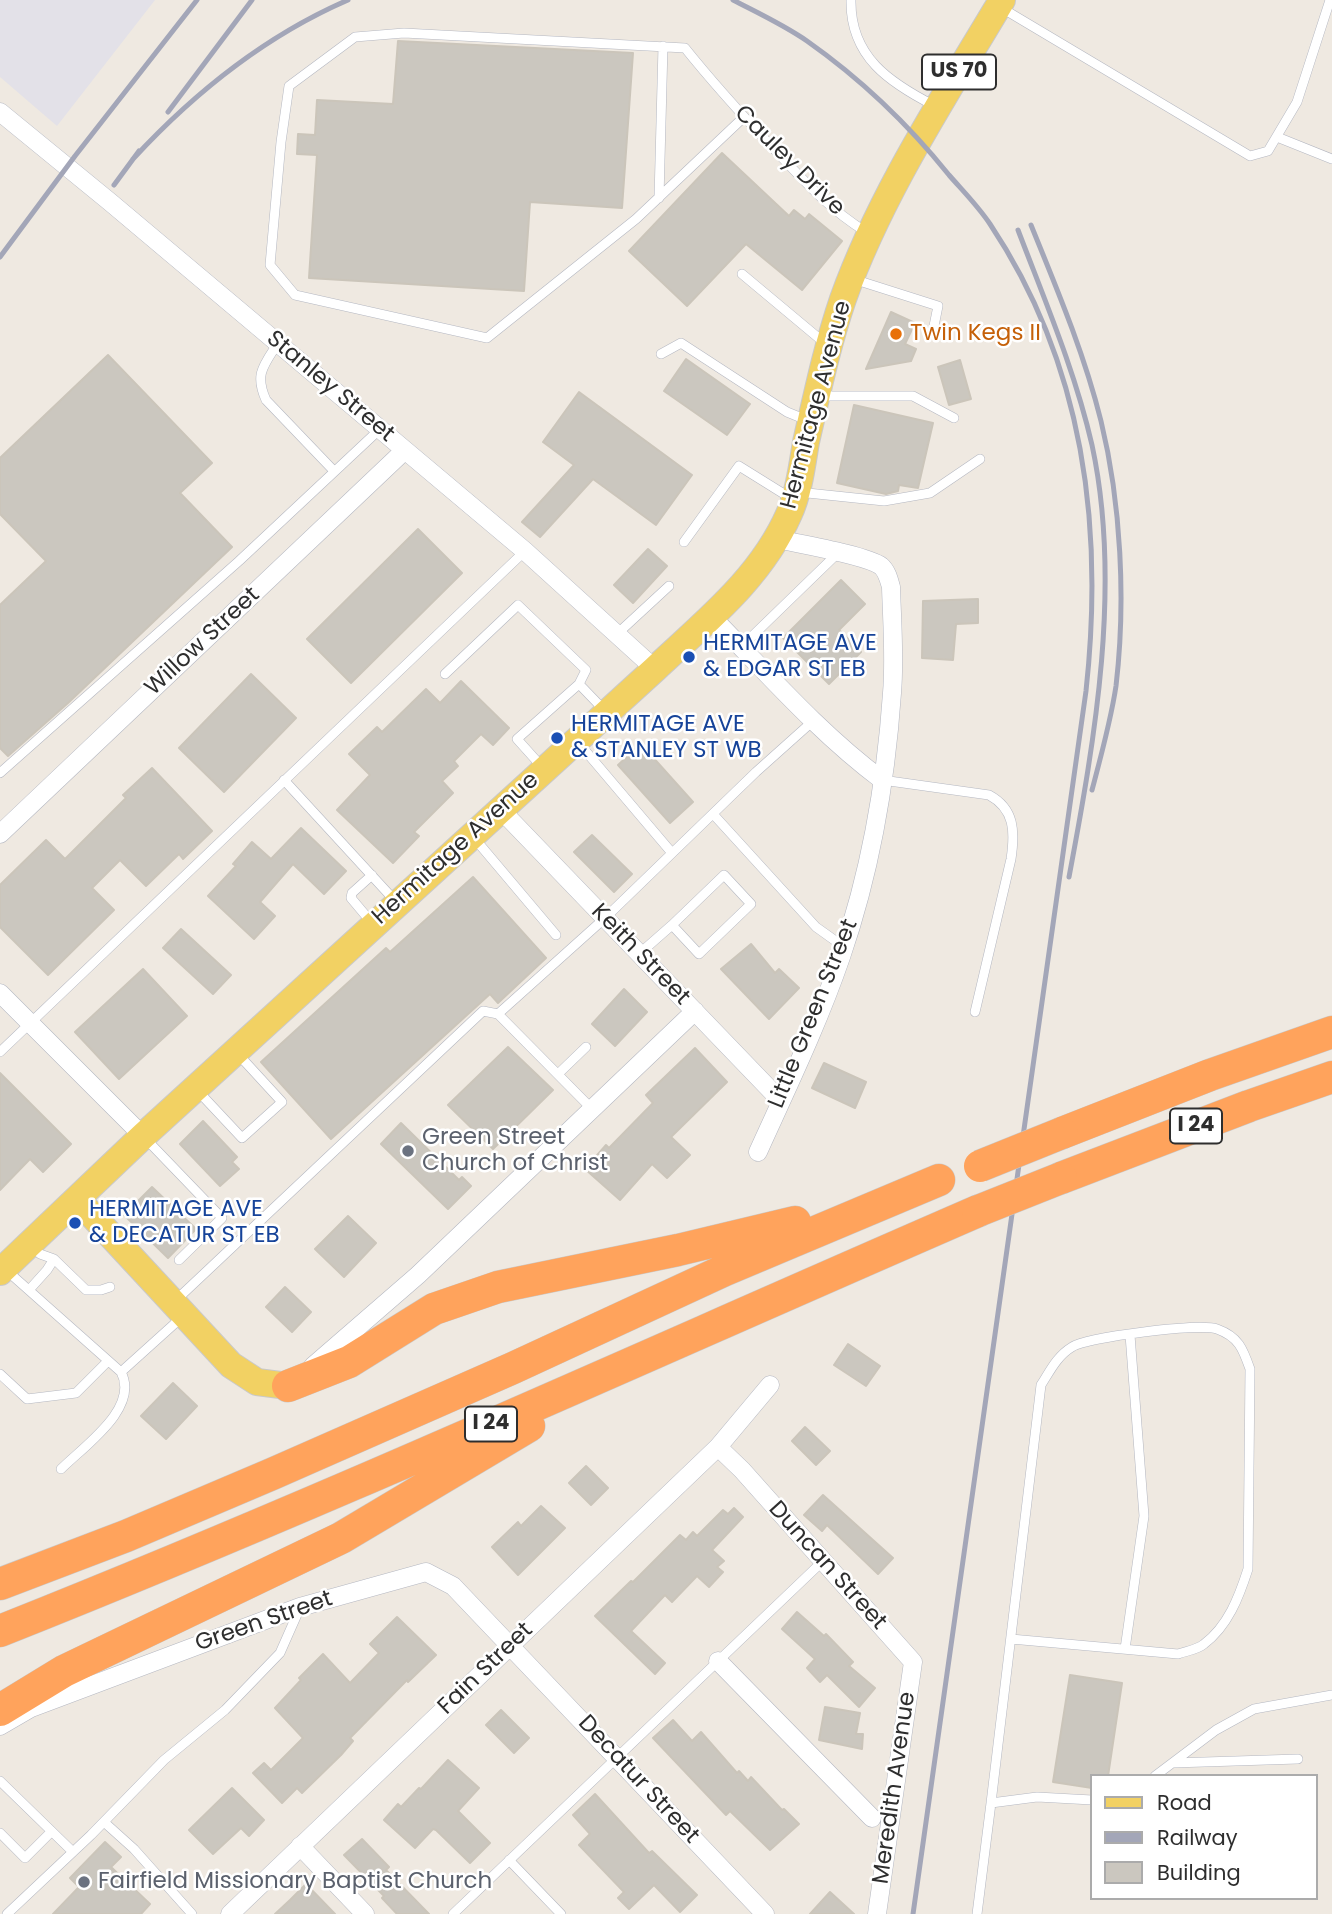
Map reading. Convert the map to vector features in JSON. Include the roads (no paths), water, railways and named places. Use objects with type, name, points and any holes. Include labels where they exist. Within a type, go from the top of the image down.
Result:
[{"type":"highway","name":"I 24","points":[[0,1584],[125,1536],[272,1474],[513,1368],[725,1270],[939,1180],[1210,1075],[1332,1032]]},
{"type":"highway","name":"I 24","points":[[0,1631],[220,1542],[978,1211],[1249,1106],[1332,1077]]},
{"type":"highway","points":[[288,1385],[349,1362],[434,1309],[498,1287],[759,1233],[939,1180]]},
{"type":"highway","points":[[0,1710],[64,1671],[341,1538],[659,1350]]},
{"type":"main road","name":"US 70","points":[[938,107],[1000,3]]},
{"type":"main road","name":"Hermitage Avenue","points":[[2,1270],[235,1051],[655,669],[758,567],[791,512],[828,346],[852,279],[919,139],[938,107]]},
{"type":"main road","points":[[77,1199],[231,1365],[243,1375],[265,1384],[288,1385]]},
{"type":"street","name":"Stanley Street","points":[[0,112],[525,551],[655,669]]},
{"type":"street","name":"Willow Street","points":[[0,834],[405,450]]},
{"type":"street","name":"Little Green Street","points":[[758,1152],[814,1027],[858,901],[882,780],[892,691],[891,587],[887,573],[881,566],[866,559],[777,539]]},
{"type":"street","points":[[711,616],[813,721],[856,761],[882,780]]},
{"type":"street","name":"Keith Street","points":[[500,809],[781,1101]]},
{"type":"street","points":[[0,993],[143,1136]]},
{"type":"street","points":[[288,1385],[333,1350],[418,1275],[695,1012]]},
{"type":"street","name":"Fain Street","points":[[230,1914],[718,1447],[770,1385]]},
{"type":"street","name":"Duncan Street","points":[[718,1447],[742,1470],[913,1661]]},
{"type":"street","name":"Green Street","points":[[0,1726],[31,1708],[300,1607],[426,1572],[453,1586],[511,1645]]},
{"type":"street","name":"Decatur Street","points":[[511,1645],[765,1914]]},
{"type":"street","points":[[718,1661],[872,1818]]},
{"type":"street","name":"Meredith Avenue","points":[[877,1914],[913,1661]]},
{"type":"street","points":[[300,1846],[365,1914]]},
{"type":"lane","points":[[851,0],[850,18],[863,51],[891,81],[938,107]]},
{"type":"lane","points":[[1000,3],[1250,156],[1268,151],[1297,102],[1330,0]]},
{"type":"lane","name":"Cauley Drive","points":[[659,198],[487,338],[295,295],[270,265],[289,86],[355,37],[404,33],[685,48],[744,117],[817,195],[839,215],[871,235]]},
{"type":"lane","points":[[659,198],[663,46]]},
{"type":"lane","points":[[659,198],[744,117]]},
{"type":"lane","points":[[1277,137],[1332,159]]},
{"type":"lane","points":[[741,274],[828,346]]},
{"type":"lane","points":[[852,279],[938,306],[933,331]]},
{"type":"lane","points":[[278,343],[261,369],[260,386],[266,400],[334,471]]},
{"type":"lane","points":[[661,354],[681,343],[787,412],[913,396],[954,418]]},
{"type":"lane","points":[[0,773],[239,561],[380,429]]},
{"type":"lane","points":[[684,542],[739,467],[795,496],[884,501],[930,493],[980,458]]},
{"type":"lane","points":[[0,1052],[525,551]]},
{"type":"lane","points":[[741,647],[839,553]]},
{"type":"lane","points":[[617,634],[669,586]]},
{"type":"lane","points":[[445,674],[518,605],[586,670],[579,684],[517,739],[544,769]]},
{"type":"lane","points":[[579,684],[607,713]]},
{"type":"lane","points":[[498,1014],[605,918],[813,721]]},
{"type":"lane","points":[[576,740],[672,853]]},
{"type":"lane","points":[[284,780],[397,903]]},
{"type":"lane","points":[[882,780],[989,795],[1000,801],[1009,811],[1014,839],[1012,859],[975,1012]]},
{"type":"lane","points":[[713,814],[816,927],[844,947]]},
{"type":"lane","points":[[471,835],[556,935]]},
{"type":"lane","points":[[372,875],[352,893],[351,898],[374,925]]},
{"type":"lane","points":[[639,954],[724,875],[751,904],[699,954],[672,925]]},
{"type":"lane","points":[[121,1372],[178,1309],[483,1011],[498,1014],[592,1109]]},
{"type":"lane","points":[[558,1074],[586,1047]]},
{"type":"lane","points":[[196,1088],[242,1138],[282,1102],[235,1051]]},
{"type":"lane","points":[[143,1136],[222,1218],[179,1260]]},
{"type":"lane","points":[[29,1244],[40,1254],[54,1259],[86,1290],[110,1287]]},
{"type":"lane","points":[[29,1290],[54,1259]]},
{"type":"lane","points":[[2,1270],[29,1290],[121,1372],[125,1380],[125,1393],[118,1414],[61,1469]]},
{"type":"lane","points":[[977,1914],[1041,1385],[1055,1361],[1073,1346],[1199,1326],[1218,1329],[1241,1344],[1250,1368],[1248,1569],[1240,1596],[1225,1622],[1202,1646],[1178,1654],[1011,1639]]},
{"type":"lane","points":[[1125,1649],[1144,1516],[1130,1335]]},
{"type":"lane","points":[[0,1374],[27,1399],[76,1393],[108,1361]]},
{"type":"lane","points":[[453,1914],[823,1560]]},
{"type":"lane","points":[[7,1914],[104,1822],[164,1760],[225,1710],[281,1653],[300,1607]]},
{"type":"lane","points":[[1157,1774],[1216,1730],[1254,1709],[1332,1695]]},
{"type":"lane","points":[[1171,1763],[1298,1759]]},
{"type":"lane","points":[[0,1781],[73,1852]]},
{"type":"lane","points":[[991,1803],[1037,1797],[1090,1800]]},
{"type":"lane","points":[[104,1822],[134,1849],[192,1914]]},
{"type":"lane","points":[[0,1833],[25,1858],[51,1832]]},
{"type":"lane","points":[[509,1860],[561,1914]]},
{"type":"railway","points":[[0,257],[197,0]]},
{"type":"railway","points":[[168,112],[252,0]]},
{"type":"railway","points":[[133,159],[181,111],[232,68],[288,31],[348,0]]},
{"type":"railway","points":[[733,0],[798,35],[865,87],[917,138],[990,224],[1022,278],[1047,333],[1066,390],[1080,448],[1088,508],[1092,568],[1086,691],[913,1914]]},
{"type":"railway","points":[[114,185],[139,151]]},
{"type":"railway","points":[[1031,225],[1087,371],[1108,452],[1117,518],[1121,586],[1119,654],[1106,738],[1092,790]]},
{"type":"railway","points":[[1018,230],[1077,390],[1092,445],[1101,498],[1105,552],[1102,661],[1088,771],[1069,877]]},
{"type":"place","name":"Twin Kegs II","points":[[896,334]]},
{"type":"place","name":"HERMITAGE AVE & EDGAR ST EB","points":[[689,657]]},
{"type":"place","name":"HERMITAGE AVE & STANLEY ST WB","points":[[557,738]]},
{"type":"place","name":"Green Street Church of Christ","points":[[408,1151]]},
{"type":"place","name":"HERMITAGE AVE & DECATUR ST EB","points":[[75,1223]]},
{"type":"place","name":"Fairfield Missionary Baptist Church","points":[[84,1882]]}]
